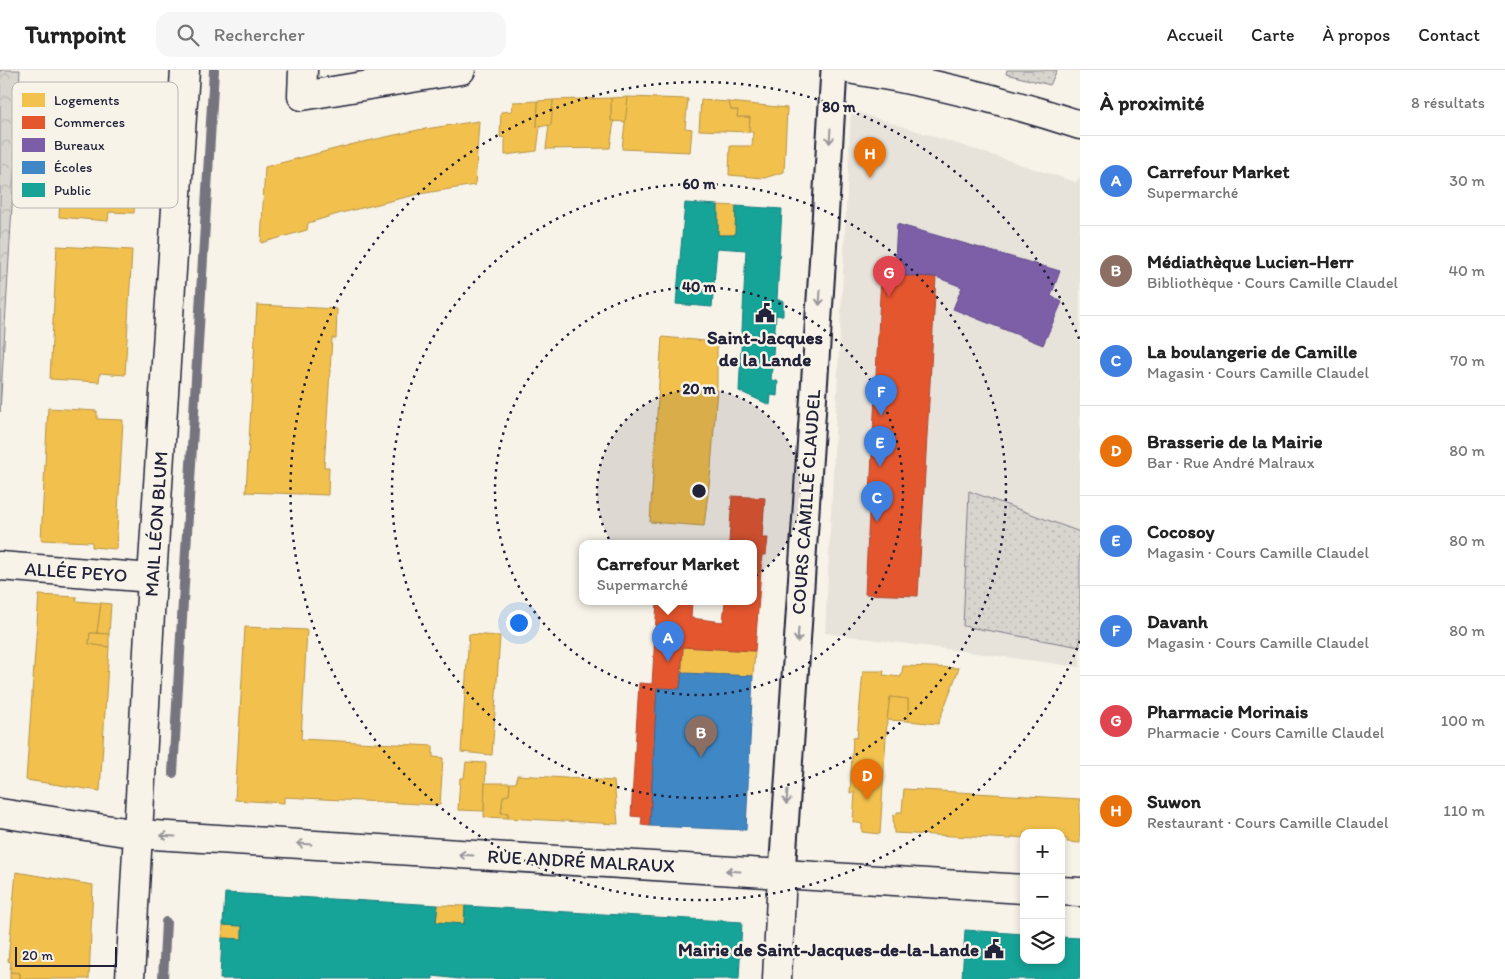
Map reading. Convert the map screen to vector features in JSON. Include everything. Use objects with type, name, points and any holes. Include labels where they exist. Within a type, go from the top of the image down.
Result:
[{"type":"street","name":"MAIL LÉON BLUM","points":[[178,178],[185,70]]},
{"type":"street","points":[[303,70],[302,96],[461,70]]},
{"type":"street","name":"COURS CAMILLE CLAUDEL","points":[[782,874],[834,70]]},
{"type":"street","points":[[854,70],[881,74],[966,93],[1080,125]]},
{"type":"street","name":"MAIL LÉON BLUM","points":[[130,979],[152,578],[176,208]]},
{"type":"street","name":"ALLÉE PEYO","points":[[0,566],[152,578]]},
{"type":"street","name":"RUE ANDRÉ MALRAUX","points":[[0,813],[138,834],[1020,889]]},
{"type":"street","points":[[777,979],[782,874]]},
{"type":"street","points":[[1065,891],[1080,892]]},
{"type":"shaded area","points":[[851,110],[1076,182],[1080,176],[1080,667],[825,633]]},
{"type":"green space","points":[[0,70],[20,70],[19,82],[12,82],[12,207],[0,412]]},
{"type":"green space","points":[[1007,70],[1057,70],[1050,85],[1006,74]]},
{"type":"green space","points":[[969,491],[1080,532],[1080,647],[963,626]]},
{"type":"building: Logements","points":[[628,97],[626,122],[611,121],[611,98]]},
{"type":"building: Logements","points":[[628,97],[688,99],[685,128],[692,129],[690,152],[622,149]]},
{"type":"building: Logements","points":[[611,98],[611,121],[614,121],[610,148],[546,149],[549,125],[551,125],[553,100]]},
{"type":"building: Logements","points":[[553,100],[551,125],[537,127],[538,101]]},
{"type":"building: Logements","points":[[701,100],[729,102],[731,110],[738,110],[737,117],[750,117],[749,132],[699,130]]},
{"type":"building: Logements","points":[[538,101],[537,127],[540,126],[537,151],[505,155],[505,138],[500,137],[501,112],[512,111],[513,102]]},
{"type":"building: Logements","points":[[729,102],[787,108],[784,172],[764,178],[729,175],[730,146],[752,146],[753,132],[749,132],[750,117],[737,117],[738,110],[731,110]]},
{"type":"building: Logements","points":[[479,121],[475,185],[419,194],[341,213],[308,223],[307,230],[261,243],[265,167],[418,130]]},
{"type":"building: Logements","points":[[718,205],[736,206],[735,235],[718,235]]},
{"type":"building: Logements","points":[[59,208],[134,208],[134,213],[109,212],[108,221],[59,217]]},
{"type":"building: Logements","points":[[57,246],[132,250],[125,375],[100,373],[99,382],[50,379]]},
{"type":"building: Logements","points":[[257,305],[337,309],[336,339],[332,338],[324,467],[329,467],[328,495],[246,492]]},
{"type":"building: Logements","points":[[662,337],[717,342],[717,388],[711,469],[704,526],[650,522]]},
{"type":"building: Logements","points":[[48,408],[97,411],[97,419],[123,420],[116,549],[92,547],[92,542],[41,540]]},
{"type":"building: Logements","points":[[39,595],[77,597],[76,601],[101,603],[97,633],[90,633],[89,644],[109,647],[100,791],[26,780]]},
{"type":"building: Logements","points":[[101,603],[111,604],[109,634],[97,633]]},
{"type":"building: Logements","points":[[245,627],[307,630],[301,739],[433,746],[433,757],[443,758],[440,805],[284,797],[284,803],[235,800]]},
{"type":"building: Logements","points":[[90,633],[109,634],[109,647],[89,644]]},
{"type":"building: Logements","points":[[469,634],[500,636],[492,755],[461,752]]},
{"type":"building: Logements","points":[[683,647],[755,651],[753,676],[682,673]]},
{"type":"building: Logements","points":[[903,666],[959,668],[938,724],[908,721],[908,699],[890,697],[880,834],[862,832],[862,824],[853,822],[855,793],[850,793],[853,737],[857,738],[863,671],[884,671],[883,675],[901,677]]},
{"type":"building: Logements","points":[[890,697],[908,699],[908,721],[887,720]]},
{"type":"building: Logements","points":[[466,762],[486,763],[484,811],[458,810],[460,778],[464,778]]},
{"type":"building: Logements","points":[[517,775],[614,781],[618,824],[508,818],[508,813],[501,813],[503,796],[509,795],[510,783],[516,783]]},
{"type":"building: Logements","points":[[485,783],[510,783],[509,795],[503,796],[501,813],[508,813],[508,818],[484,817]]},
{"type":"building: Logements","points":[[904,789],[1080,799],[1080,843],[1067,842],[1065,829],[1020,829],[1020,838],[1012,837],[1012,839],[894,833],[893,816],[897,812],[902,812]]},
{"type":"building: Logements","points":[[16,872],[93,885],[89,979],[20,979],[20,973],[10,972],[11,962],[8,961]]},
{"type":"building: Logements","points":[[438,905],[465,906],[464,924],[436,922]]},
{"type":"building: Logements","points":[[223,925],[242,926],[242,939],[222,938]]},
{"type":"building: Logements","points":[[10,972],[20,973],[20,979],[10,979]]},
{"type":"building: Commerces","points":[[881,275],[936,277],[918,596],[865,594]]},
{"type":"building: Commerces","points":[[732,496],[765,498],[762,538],[768,538],[766,555],[762,555],[755,651],[683,647],[680,689],[657,688],[650,826],[641,825],[642,817],[631,816],[639,683],[652,684],[657,605],[692,605],[691,618],[723,622],[725,605],[757,605],[757,540],[729,540]]},
{"type":"building: Bureaux","points":[[897,224],[1060,271],[1051,296],[1062,302],[1043,345],[953,309],[962,287],[936,277],[894,275]]},
{"type":"building: Écoles","points":[[682,673],[753,676],[746,830],[650,826],[657,688],[680,689]]},
{"type":"building: Public","points":[[685,203],[718,205],[718,235],[735,235],[736,206],[782,209],[777,300],[783,300],[783,316],[776,315],[771,380],[778,381],[777,396],[771,395],[770,405],[739,391],[746,250],[717,248],[712,307],[676,304]]},
{"type":"building: Public","points":[[225,893],[438,905],[436,922],[464,924],[465,906],[742,922],[739,979],[459,979],[433,976],[433,979],[220,979],[222,938],[242,939],[242,926],[223,925]]},
{"type":"building: Public","name":"Mairie de Saint-Jacques-de-la-Lande","points":[[965,930],[1020,934],[1020,964],[1065,964],[1065,937],[1080,938],[1080,979],[962,979]]},
{"type":"waterway","points":[[173,773],[214,70]]},
{"type":"waterway","points":[[163,979],[166,922]]},
{"type":"place","name":"Suwon","points":[[870,178]]},
{"type":"place","name":"Pharmacie Morinais","points":[[889,297]]},
{"type":"place","name":"Saint-Jacques de la Lande","points":[[765,313]]},
{"type":"place","name":"Davanh","points":[[881,416]]},
{"type":"place","name":"Cocosoy","points":[[880,467]]},
{"type":"place","name":"La boulangerie de Camille","points":[[877,522]]},
{"type":"place","name":"Carrefour Market","points":[[668,662]]},
{"type":"place","name":"Médiathèque Lucien-Herr","points":[[701,757]]},
{"type":"place","name":"Brasserie de la Mairie","points":[[867,800]]},
{"type":"place","name":"Mairie de Saint-Jacques-de-la-Lande","points":[[994,949]]}]
